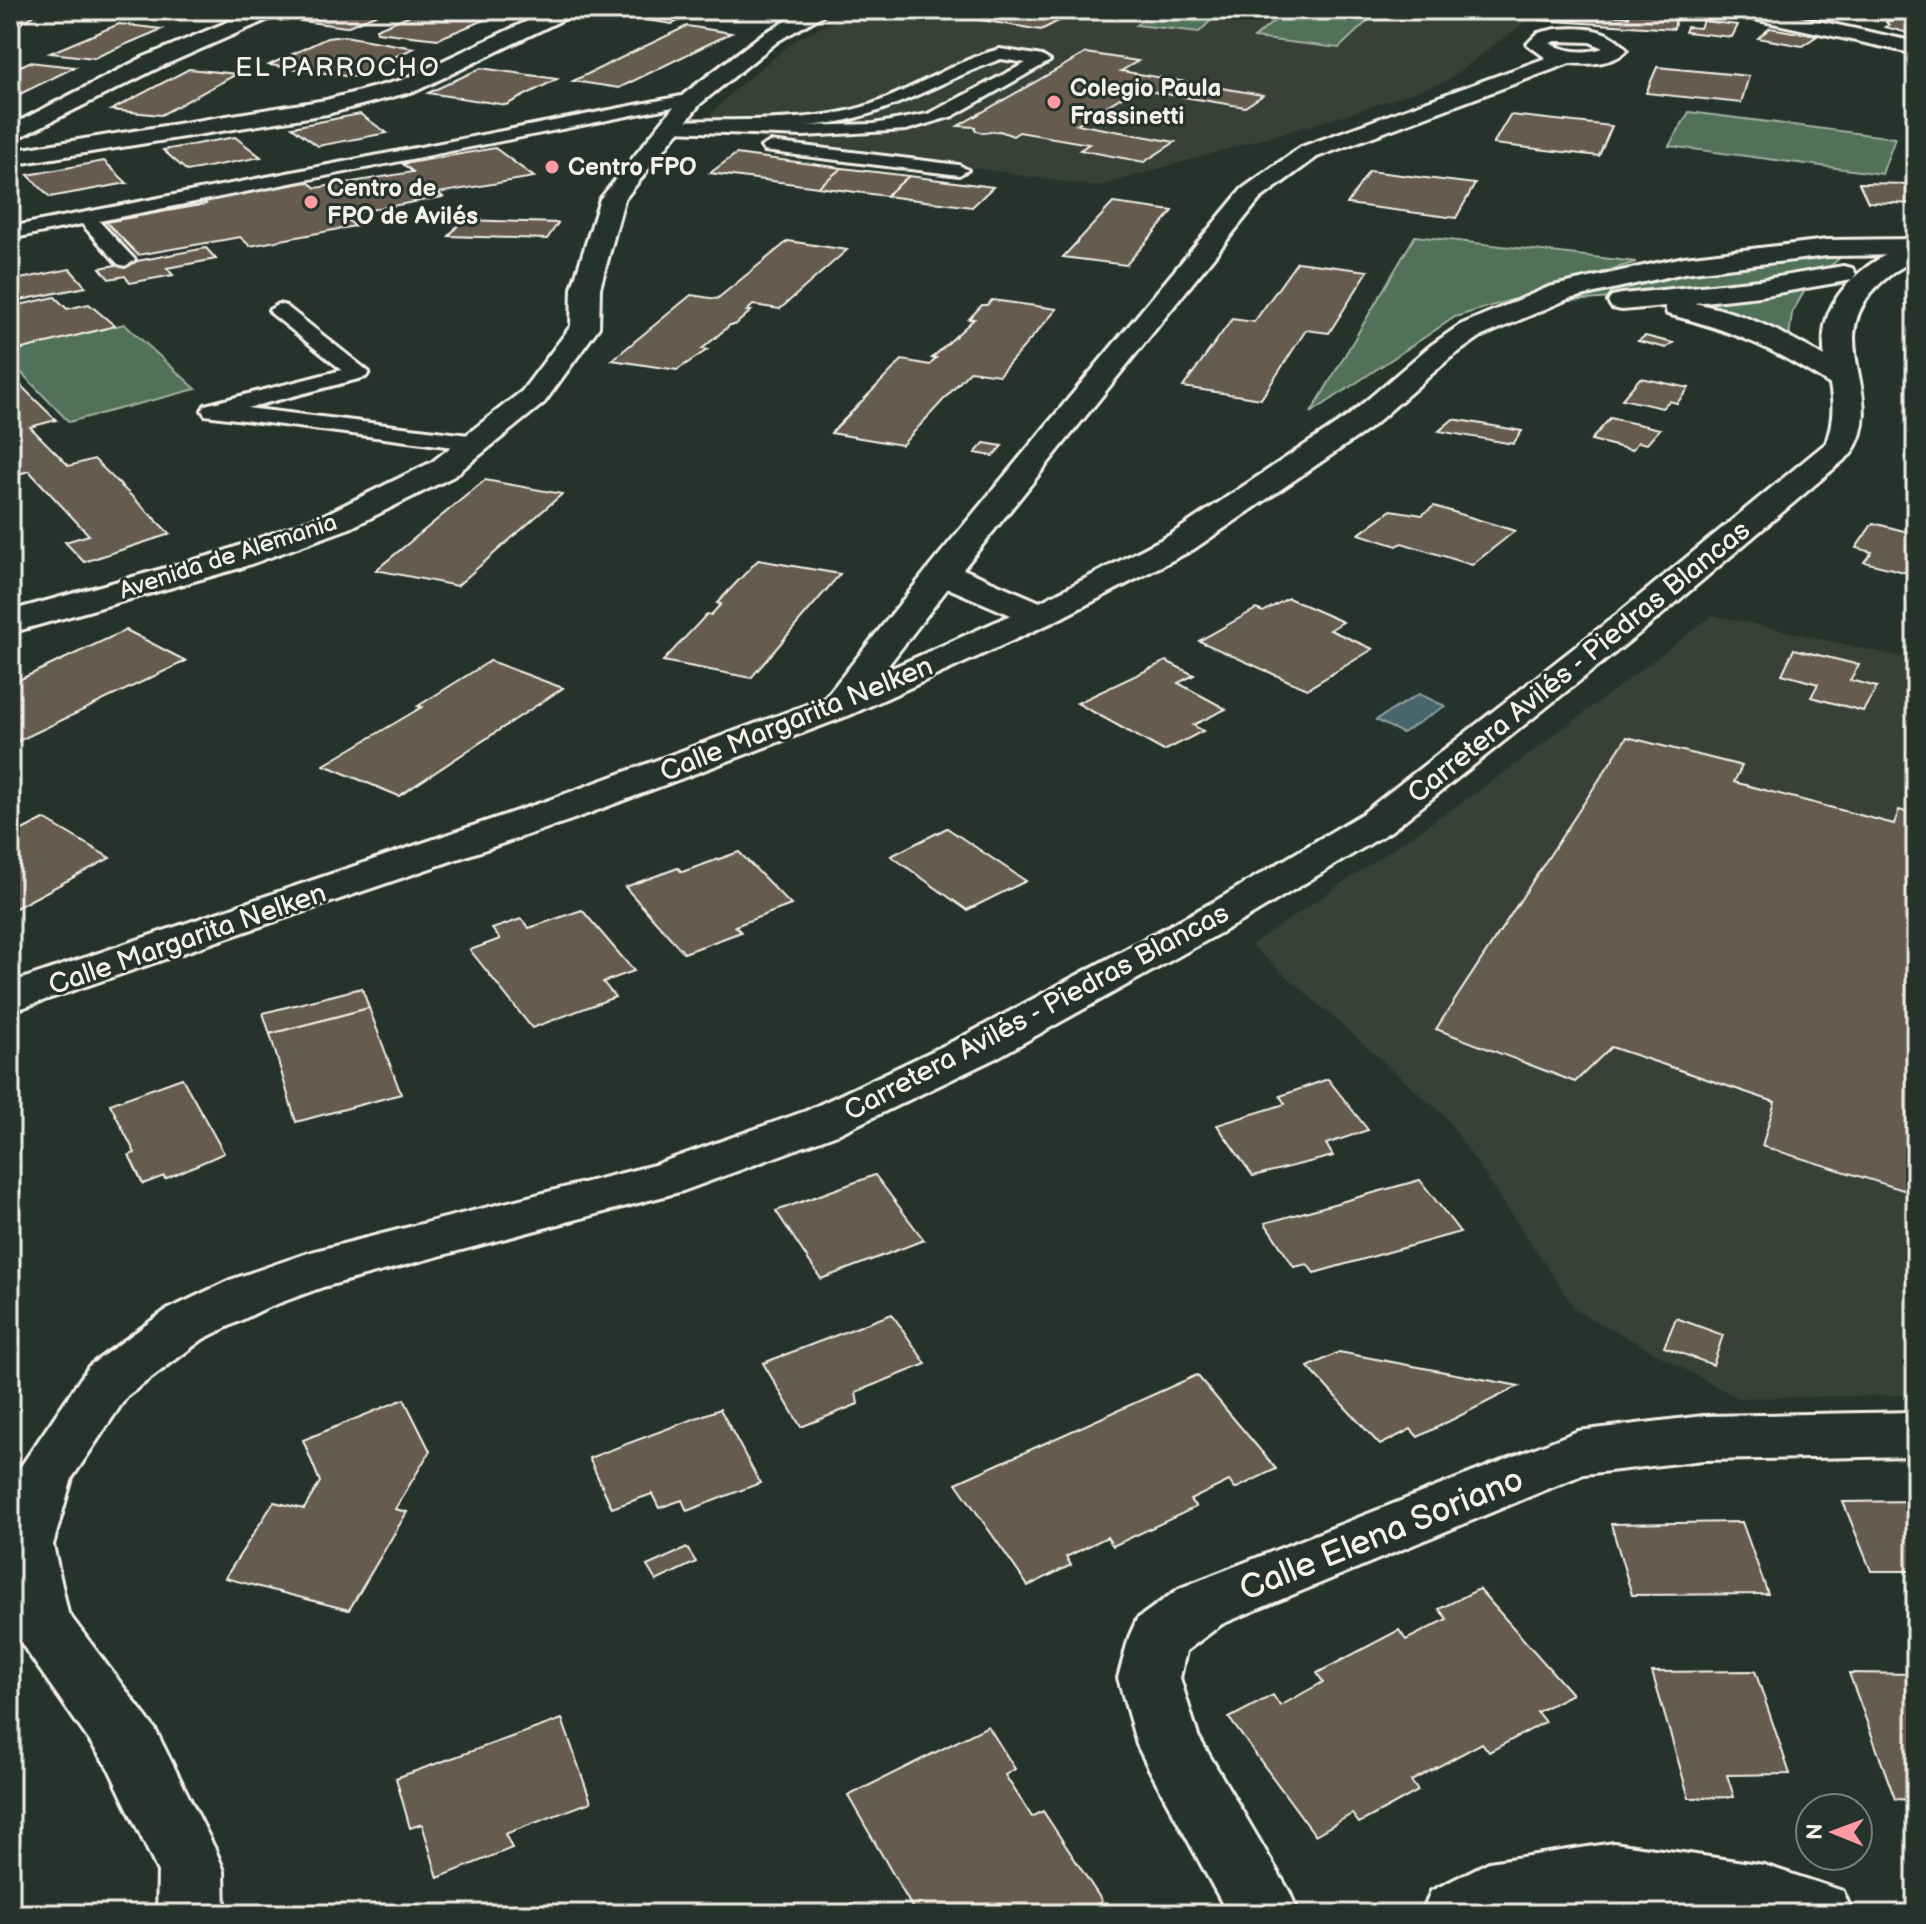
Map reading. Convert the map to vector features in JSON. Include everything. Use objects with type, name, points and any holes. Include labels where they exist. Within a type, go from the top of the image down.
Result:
[{"type":"street","points":[[10,135],[152,62],[273,10]]},
{"type":"street","points":[[10,158],[327,107],[410,85],[567,10]]},
{"type":"street","name":"Avenida de Alemania","points":[[10,622],[228,561],[338,521],[443,469],[533,397],[585,327],[586,288],[612,199],[692,99],[771,37],[822,10]]},
{"type":"street","points":[[1740,10],[1916,48]]},
{"type":"street","points":[[837,707],[942,573],[1251,194],[1309,152],[1570,56]]},
{"type":"street","points":[[1520,312],[1559,293],[1684,265],[1827,248],[1916,249]]},
{"type":"street","name":"Carretera Avilés - Piedras Blancas","points":[[191,1914],[191,1871],[132,1749],[40,1622],[24,1545],[45,1472],[108,1381],[184,1325],[260,1289],[311,1271],[666,1179],[823,1122],[980,1047],[1232,909],[1377,822],[1644,610],[1840,447],[1850,412],[1836,336],[1846,303],[1879,269],[1916,249]]},
{"type":"street","points":[[1520,312],[1760,288],[1879,269]]},
{"type":"street","points":[[1619,302],[1682,308],[1752,327],[1844,381]]},
{"type":"street","name":"Calle Margarita Nelken","points":[[10,998],[560,810],[837,707],[1041,615],[1182,542],[1358,423],[1440,352],[1470,331],[1520,312]]},
{"type":"street","points":[[942,573],[1041,615]]},
{"type":"street","name":"Calle Elena Soriano","points":[[1265,1914],[1169,1745],[1149,1678],[1159,1637],[1201,1606],[1578,1453],[1703,1438],[1916,1434]]},
{"type":"street","points":[[1455,1914],[1489,1894],[1614,1874],[1764,1897],[1819,1914]]},
{"type":"lane","points":[[1000,54],[1042,61],[935,117],[893,127],[667,131],[809,121],[872,110],[963,67],[1000,54]]},
{"type":"lane","points":[[10,233],[692,99]]},
{"type":"lane","points":[[667,131],[959,170]]},
{"type":"lane","points":[[86,218],[125,260]]},
{"type":"lane","points":[[279,310],[358,372],[213,410],[477,443]]},
{"type":"shaded area","name":"Colegio Paula Frassinetti","points":[[858,10],[1457,10],[1457,13],[1530,19],[1446,81],[1349,114],[1096,187],[862,150],[694,132],[735,89],[797,39]]},
{"type":"shaded area","points":[[1713,615],[1916,660],[1916,1395],[1738,1398],[1576,1310],[1445,1116],[1251,945],[1503,774]]},
{"type":"green space","points":[[1154,10],[1222,10],[1199,32],[1136,25]]},
{"type":"green space","points":[[1287,10],[1379,10],[1339,48],[1254,38]]},
{"type":"green space","points":[[1689,112],[1895,138],[1882,174],[1669,146]]},
{"type":"green space","points":[[1415,236],[1636,262],[1455,317],[1311,413]]},
{"type":"green space","points":[[1847,252],[1822,273],[1674,294],[1554,302],[1699,270]]},
{"type":"green space","points":[[1806,288],[1792,313],[1789,338],[1675,304]]},
{"type":"green space","points":[[124,324],[196,389],[69,422],[10,361],[10,352]]},
{"type":"water","points":[[1419,694],[1445,706],[1402,733],[1376,720]]},
{"type":"building","points":[[10,10],[43,10],[10,30]]},
{"type":"building","points":[[317,10],[385,11],[346,27],[294,20]]},
{"type":"building","points":[[423,10],[508,10],[438,39],[377,32],[376,29]]},
{"type":"building","points":[[607,10],[702,10],[672,24],[601,13]]},
{"type":"building","points":[[1080,10],[1041,30],[926,11]]},
{"type":"building","points":[[1581,10],[1607,10],[1607,15],[1629,17],[1630,12],[1676,18],[1674,29],[1540,20],[1542,17],[1577,20]]},
{"type":"building","points":[[1916,13],[1916,35],[1885,27],[1889,25],[1886,22],[1902,17],[1898,15]]},
{"type":"building","points":[[1703,21],[1738,25],[1732,37],[1685,32],[1687,27],[1700,28]]},
{"type":"building","points":[[119,24],[162,29],[94,58],[50,53]]},
{"type":"building","points":[[687,26],[731,33],[619,88],[573,81]]},
{"type":"building","points":[[1770,28],[1817,36],[1802,46],[1758,38]]},
{"type":"building","points":[[344,36],[414,48],[352,77],[269,65],[327,38]]},
{"type":"building","points":[[1086,53],[1138,61],[1121,71],[1263,95],[1245,107],[1135,89],[1077,124],[1175,142],[1144,162],[1080,150],[1089,144],[1019,132],[1013,136],[1000,131],[982,133],[975,127],[958,126]]},
{"type":"building","points":[[29,62],[75,67],[10,99],[10,71]]},
{"type":"building","points":[[1657,67],[1749,76],[1741,103],[1646,93]]},
{"type":"building","points":[[481,68],[557,79],[506,105],[428,93]]},
{"type":"building","points":[[189,69],[237,74],[161,115],[111,110]]},
{"type":"building","points":[[360,114],[387,133],[318,146],[292,127]]},
{"type":"building","points":[[1510,115],[1612,126],[1599,156],[1493,144]]},
{"type":"building","points":[[235,137],[261,157],[187,171],[163,150]]},
{"type":"building","name":"Centro de FPO de Avilés","points":[[495,148],[534,177],[438,193],[443,197],[341,215],[355,226],[250,246],[240,237],[138,255],[106,222],[206,204],[203,200],[308,182],[316,188],[413,172],[403,164]]},
{"type":"building","points":[[736,154],[842,168],[818,187],[710,173]]},
{"type":"building","points":[[104,161],[127,183],[50,197],[28,175]]},
{"type":"building","points":[[842,168],[909,176],[886,196],[818,187]]},
{"type":"building","points":[[1369,171],[1475,184],[1456,218],[1347,204]]},
{"type":"building","points":[[909,176],[993,187],[972,207],[886,196]]},
{"type":"building","points":[[1859,183],[1911,184],[1916,190],[1916,204],[1868,202]]},
{"type":"building","points":[[1113,203],[1173,211],[1126,265],[1063,257]]},
{"type":"building","points":[[462,220],[558,223],[547,239],[449,236]]},
{"type":"building","points":[[788,241],[847,250],[780,309],[753,305],[747,311],[751,311],[735,325],[730,325],[702,349],[707,350],[677,370],[612,360],[691,295],[717,299]]},
{"type":"building","points":[[206,248],[216,259],[167,268],[173,275],[130,283],[125,276],[109,279],[100,268]]},
{"type":"building","points":[[1297,262],[1368,271],[1329,333],[1306,330],[1261,399],[1183,387],[1232,319],[1254,322]]},
{"type":"building","points":[[70,269],[86,287],[10,302],[10,281]]},
{"type":"building","points":[[55,297],[67,309],[89,304],[115,326],[10,352],[10,307]]},
{"type":"building","points":[[992,300],[1057,309],[999,375],[970,371],[902,445],[831,433],[902,360],[930,365],[936,358],[932,358],[974,319],[969,319],[982,305]]},
{"type":"building","points":[[1645,336],[1673,343],[1666,348],[1638,341]]},
{"type":"building","points":[[10,375],[56,420],[30,427],[69,466],[94,459],[170,534],[84,562],[65,542],[89,535],[29,471],[15,475],[10,469]]},
{"type":"building","points":[[1640,378],[1689,388],[1677,403],[1669,401],[1662,408],[1622,399]]},
{"type":"building","points":[[1610,418],[1660,429],[1647,444],[1638,442],[1632,450],[1591,440]]},
{"type":"building","points":[[1453,419],[1522,431],[1513,444],[1439,431]]},
{"type":"building","points":[[984,443],[1002,446],[993,456],[975,453]]},
{"type":"building","points":[[485,480],[562,494],[457,586],[376,570]]},
{"type":"building","points":[[1434,506],[1515,531],[1472,565],[1402,543],[1397,546],[1359,534],[1391,510],[1422,515]]},
{"type":"building","points":[[1873,523],[1916,534],[1916,575],[1864,562],[1872,552],[1856,548]]},
{"type":"building","points":[[758,560],[840,574],[751,678],[663,661],[707,614],[711,615],[721,604],[717,603]]},
{"type":"building","points":[[1288,598],[1343,622],[1330,630],[1373,649],[1307,689],[1199,641],[1256,609],[1263,612]]},
{"type":"building","points":[[126,630],[186,661],[10,745],[10,684]]},
{"type":"building","points":[[1794,649],[1859,665],[1850,680],[1877,687],[1863,711],[1811,697],[1818,684],[1782,674]]},
{"type":"building","points":[[490,661],[563,688],[399,796],[324,765],[422,707],[418,706]]},
{"type":"building","points":[[1166,661],[1194,675],[1178,683],[1226,709],[1193,725],[1203,731],[1164,751],[1077,703]]},
{"type":"building","points":[[1627,737],[1742,766],[1734,782],[1894,824],[1899,810],[1916,815],[1916,1194],[1762,1146],[1775,1102],[1611,1047],[1575,1082],[1436,1029]]},
{"type":"building","points":[[44,819],[110,858],[10,911],[10,836]]},
{"type":"building","points":[[947,828],[1026,881],[967,910],[891,856]]},
{"type":"building","points":[[739,852],[791,905],[735,926],[741,932],[684,953],[625,887],[678,868],[682,872]]},
{"type":"building","points":[[582,910],[634,971],[603,982],[615,997],[532,1028],[470,950],[500,939],[492,929],[521,919],[529,928]]},
{"type":"building","points":[[362,988],[369,1008],[270,1034],[263,1013]]},
{"type":"building","points":[[369,1008],[401,1094],[296,1122],[270,1034]]},
{"type":"building","points":[[182,1078],[224,1153],[165,1179],[164,1176],[143,1184],[129,1155],[135,1153],[110,1104]]},
{"type":"building","points":[[1328,1079],[1368,1130],[1326,1144],[1333,1156],[1253,1176],[1217,1125],[1285,1104],[1280,1096]]},
{"type":"building","points":[[875,1175],[924,1240],[821,1279],[776,1211]]},
{"type":"building","points":[[1420,1180],[1460,1232],[1314,1273],[1307,1264],[1294,1267],[1265,1223]]},
{"type":"building","points":[[892,1314],[926,1364],[856,1392],[858,1404],[801,1427],[763,1363]]},
{"type":"building","points":[[1676,1318],[1723,1335],[1713,1365],[1664,1347]]},
{"type":"building","points":[[1339,1352],[1519,1386],[1418,1437],[1411,1429],[1380,1445],[1308,1367]]},
{"type":"building","points":[[1197,1375],[1276,1469],[1235,1489],[1229,1481],[1190,1500],[1196,1507],[1113,1546],[1107,1537],[1066,1557],[1071,1565],[1028,1586],[956,1483]]},
{"type":"building","points":[[404,1399],[430,1451],[395,1509],[407,1512],[349,1610],[225,1578],[274,1502],[304,1509],[320,1482],[303,1440]]},
{"type":"building","points":[[720,1409],[760,1483],[687,1511],[682,1500],[659,1508],[652,1494],[612,1508],[589,1458]]},
{"type":"building","points":[[1916,1501],[1916,1571],[1871,1571],[1843,1502]]},
{"type":"building","points":[[1742,1522],[1768,1594],[1632,1595],[1611,1524]]},
{"type":"building","points":[[687,1548],[696,1562],[656,1581],[647,1566]]},
{"type":"building","points":[[1479,1589],[1572,1694],[1537,1712],[1545,1722],[1489,1752],[1482,1743],[1411,1781],[1418,1791],[1389,1807],[1359,1823],[1352,1814],[1315,1835],[1229,1718],[1273,1695],[1280,1706],[1323,1682],[1317,1673],[1399,1630],[1406,1640],[1447,1619],[1439,1609]]},
{"type":"building","points":[[1755,1671],[1790,1774],[1727,1775],[1734,1797],[1689,1798],[1652,1672]]},
{"type":"building","points":[[1849,1673],[1916,1674],[1916,1800],[1895,1799]]},
{"type":"building","points":[[562,1719],[591,1802],[505,1834],[512,1848],[438,1878],[422,1824],[410,1828],[396,1778]]},
{"type":"building","points":[[988,1726],[1015,1769],[1005,1775],[1032,1817],[1043,1811],[1102,1901],[1091,1908],[1095,1914],[916,1914],[848,1796]]},
{"type":"place","name":"Colegio Paula Frassinetti","points":[[1054,102]]},
{"type":"place","name":"Centro FPO","points":[[552,167]]},
{"type":"place","name":"Centro de FPO de Avilés","points":[[311,202]]},
{"type":"district","name":"EL PARROCHO","points":[[338,67]]}]
